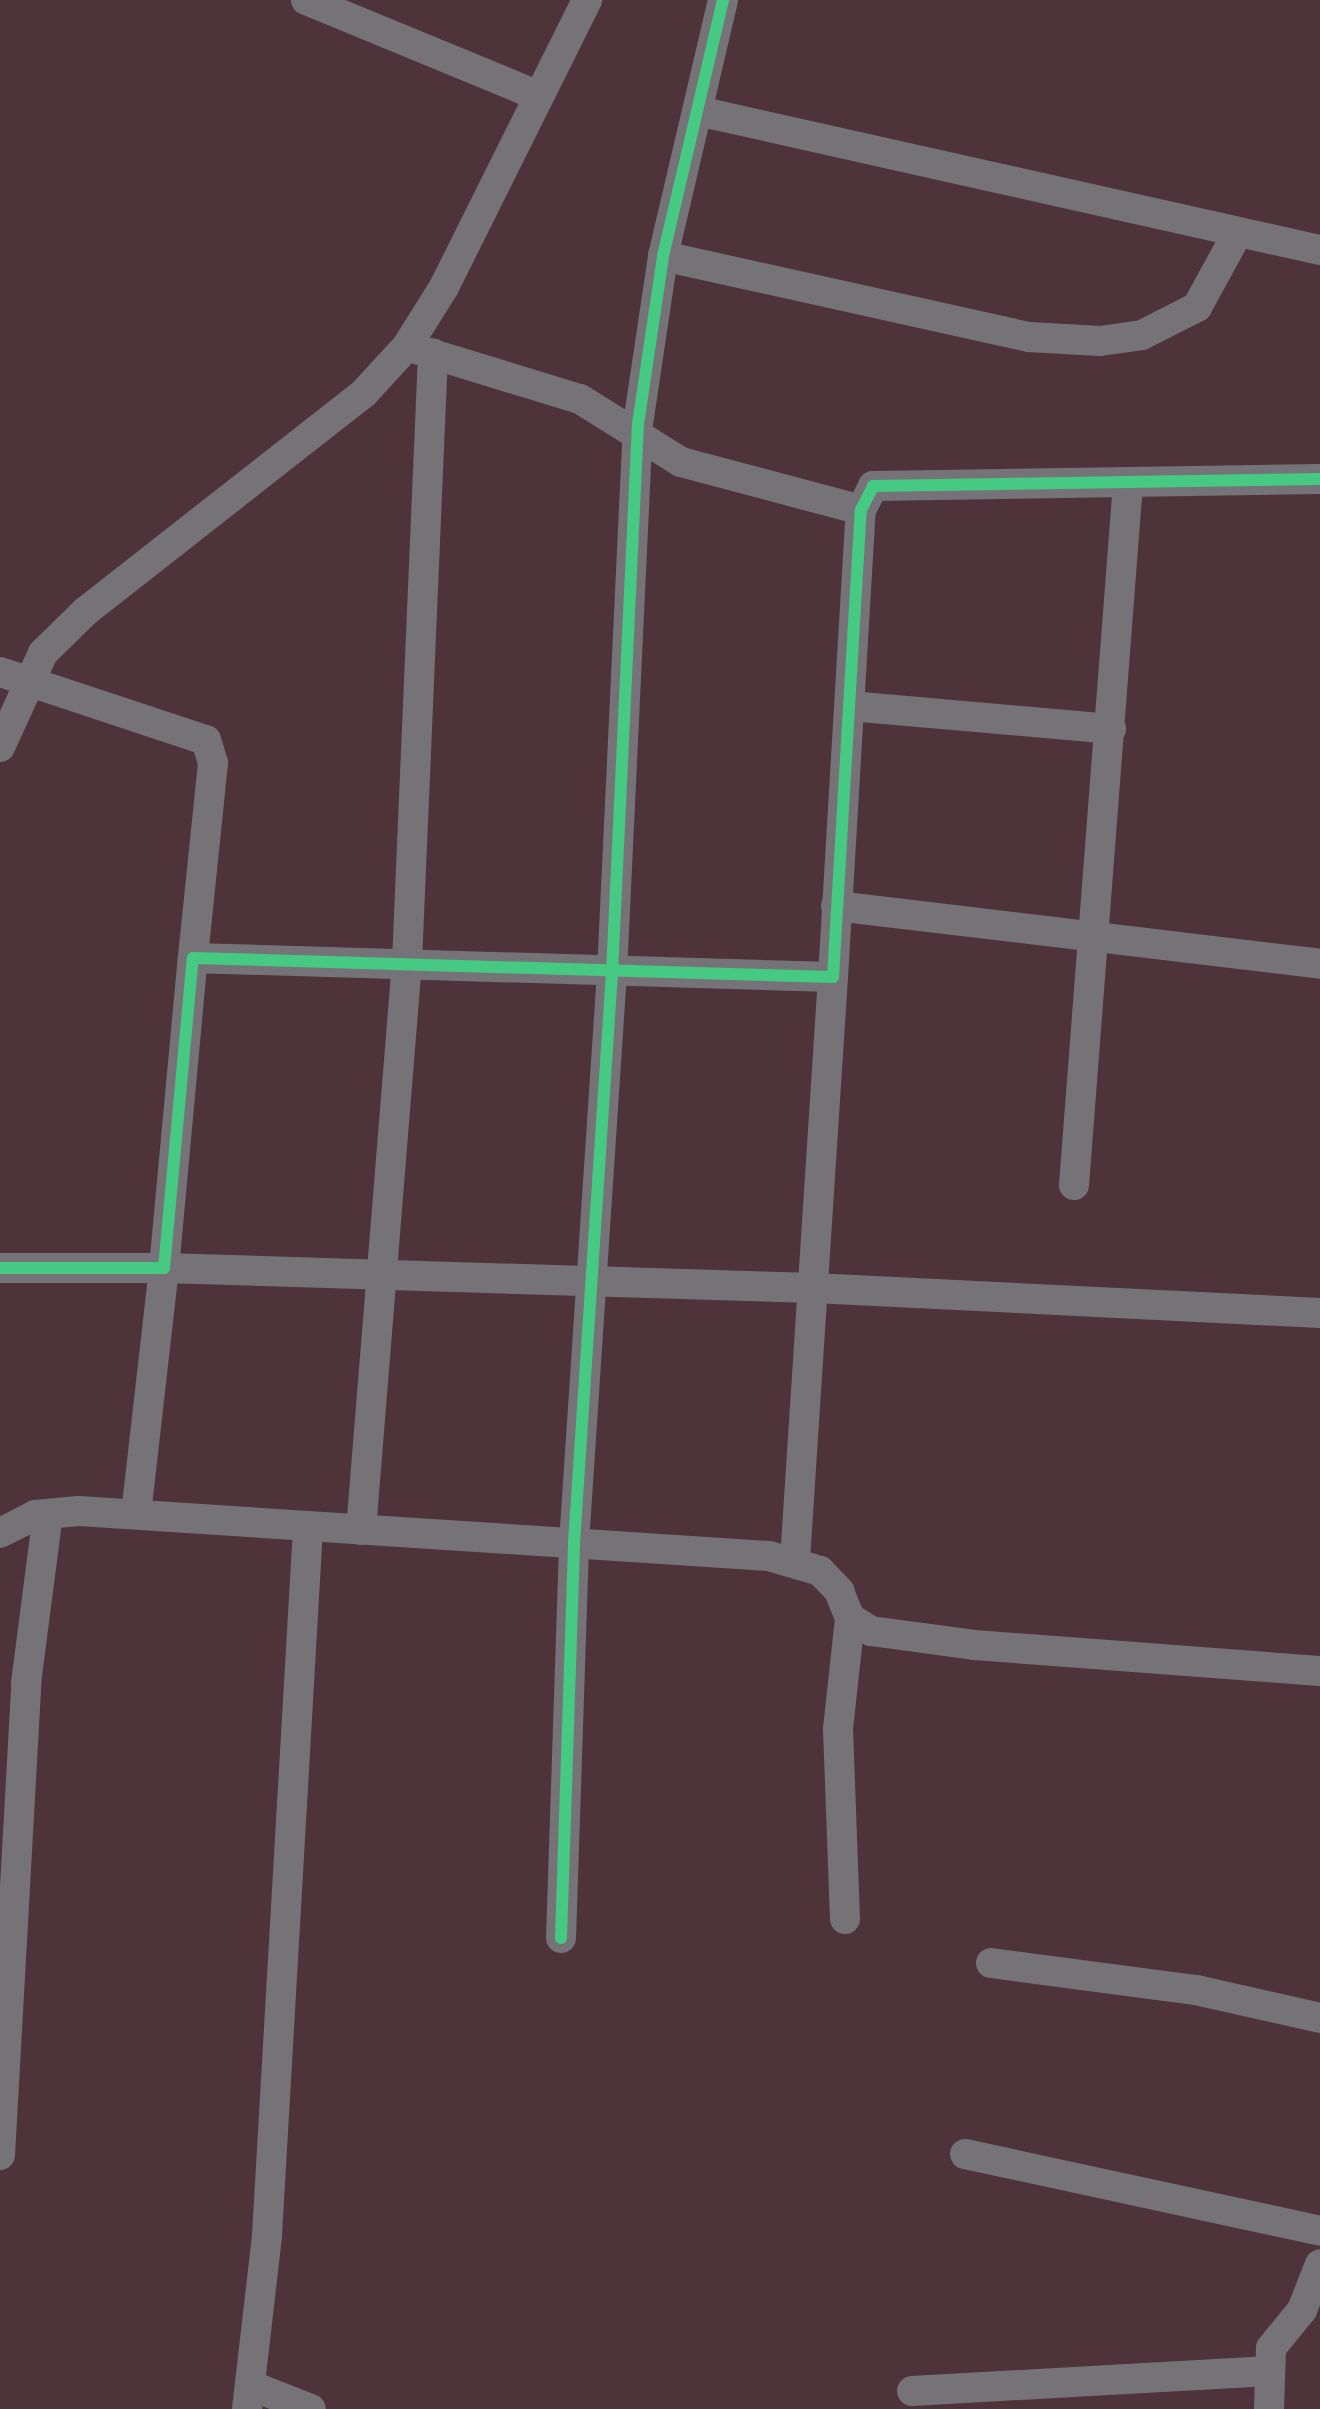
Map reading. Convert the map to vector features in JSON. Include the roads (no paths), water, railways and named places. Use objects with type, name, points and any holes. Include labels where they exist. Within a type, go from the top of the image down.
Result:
[{"type":"street","points":[[306,0],[539,96]]},
{"type":"street","points":[[361,1530],[407,962],[420,350],[444,287],[587,0]]},
{"type":"street","points":[[561,1938],[574,1543],[612,973],[638,432],[663,256],[723,0]]},
{"type":"street","points":[[698,111],[1320,250]]},
{"type":"street","points":[[663,256],[1029,337],[1100,341],[1142,335],[1197,307],[1238,232]]},
{"type":"street","points":[[420,350],[580,399],[638,432],[681,462],[861,510]]},
{"type":"street","points":[[0,747],[12,678],[86,611],[420,350]]},
{"type":"street","points":[[795,1560],[861,510],[873,486],[884,483],[1320,479]]},
{"type":"street","points":[[1074,1185],[1097,933],[1128,483]]},
{"type":"street","points":[[12,678],[206,740],[213,763],[164,1268],[136,1514]]},
{"type":"street","points":[[850,706],[1111,729]]},
{"type":"street","points":[[836,906],[1097,933],[1320,964]]},
{"type":"street","points":[[193,958],[407,962],[612,973],[833,977]]},
{"type":"street","points":[[0,1268],[164,1268],[592,1280],[1320,1313]]},
{"type":"street","points":[[0,2155],[26,1683],[48,1514]]},
{"type":"street","points":[[0,1533],[48,1514],[136,1514],[795,1560],[820,1571],[839,1591],[850,1618],[838,1729],[845,1919]]},
{"type":"street","points":[[308,1528],[277,2079],[250,2397],[311,2409]]},
{"type":"street","points":[[850,1618],[871,1631],[974,1645],[1320,1671]]},
{"type":"street","points":[[991,1963],[1196,1990],[1320,2018]]},
{"type":"street","points":[[965,2154],[1320,2231]]},
{"type":"street","points":[[1269,2409],[1271,2348],[1302,2310],[1320,2264]]},
{"type":"street","points":[[912,2391],[948,2400],[1269,2371]]}]
